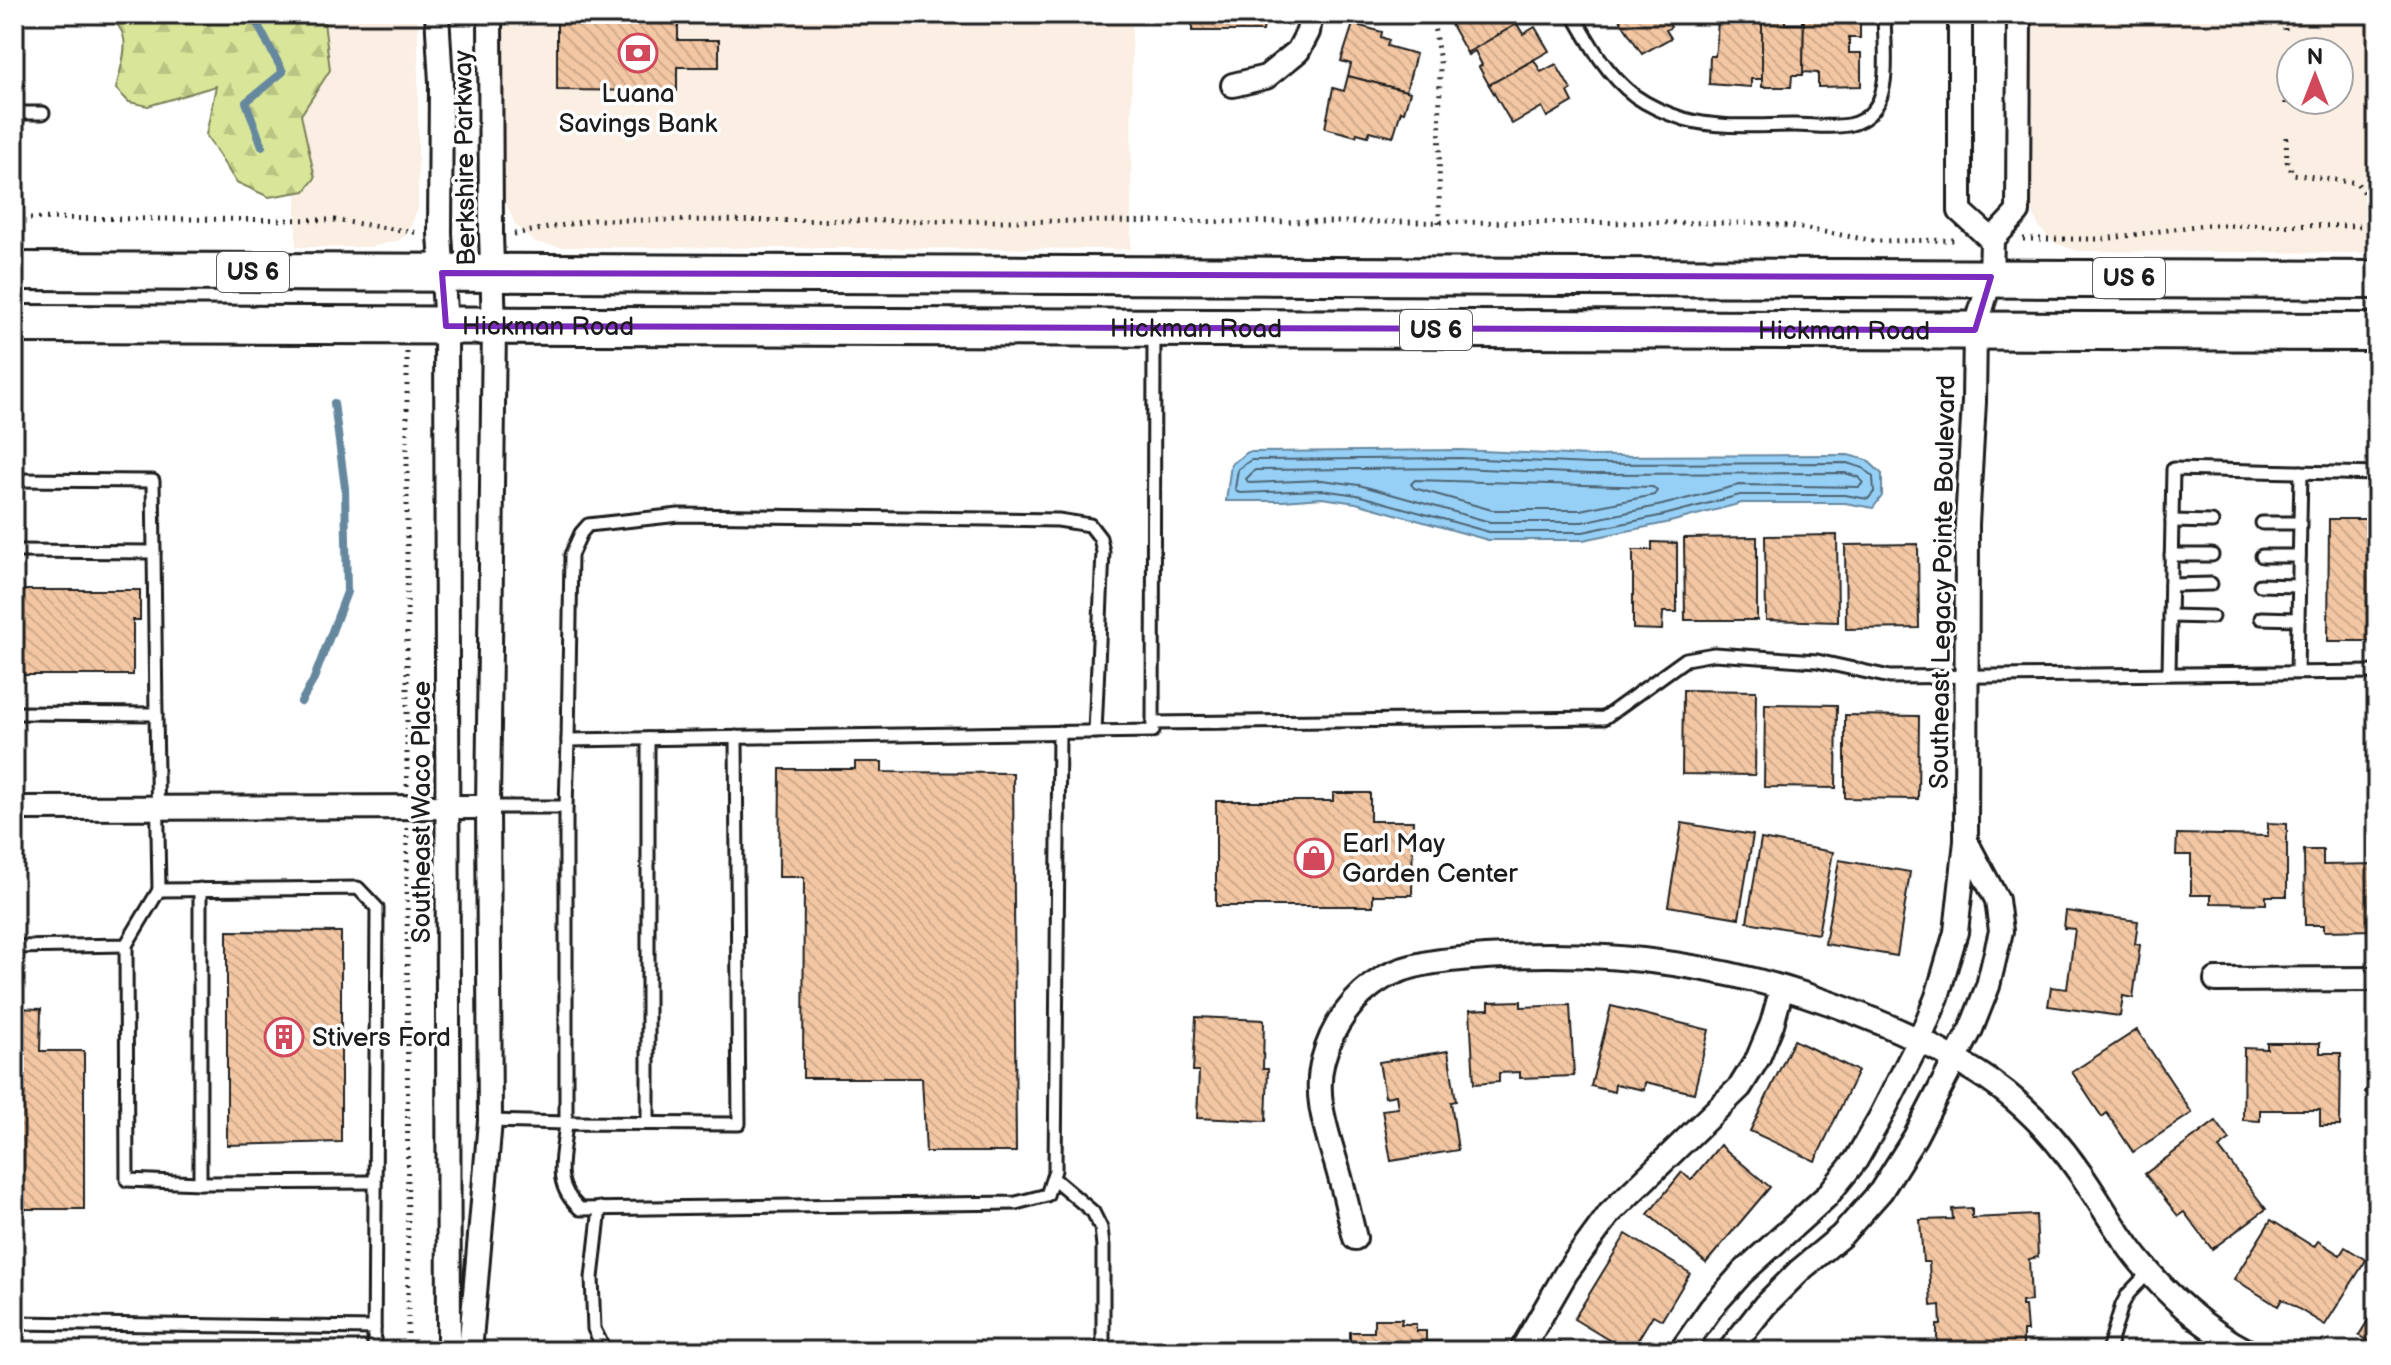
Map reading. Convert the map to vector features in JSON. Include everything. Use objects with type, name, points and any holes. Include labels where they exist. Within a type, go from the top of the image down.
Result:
[{"type":"highway","name":"Hickman Road","points":[[24,277],[442,273],[494,300],[1154,330],[2377,332]]},
{"type":"highway","name":"Hickman Road","points":[[14,324],[446,326],[494,300],[1991,277],[2377,280]]},
{"type":"street","name":"Berkshire Parkway","points":[[437,14],[441,82],[442,273]]},
{"type":"street","name":"Berkshire Parkway","points":[[490,14],[494,300]]},
{"type":"street","points":[[1233,85],[1266,77],[1298,51],[1308,32],[1311,14]]},
{"type":"street","points":[[1960,14],[1960,211],[1992,240],[2018,212],[2019,14]]},
{"type":"street","name":"Southeast Legacy Pointe Boulevard","points":[[1681,1351],[1711,1308],[1743,1272],[1827,1196],[1856,1160],[1920,1039],[1937,997],[1956,932],[1966,841],[1967,524],[1975,330],[1991,277],[1992,240]]},
{"type":"street","name":"Southeast Waco Place","points":[[442,273],[446,326],[449,1351]]},
{"type":"street","points":[[470,1351],[490,1121],[488,807],[494,300]]},
{"type":"street","points":[[14,808],[488,807]]},
{"type":"street","name":"Southeast Legacy Pointe Boulevard","points":[[1729,1351],[1765,1305],[1841,1236],[1881,1191],[1915,1137],[1971,1029],[1988,986],[2001,931],[1997,900],[1966,841]]},
{"type":"street","points":[[1355,1238],[1322,1117],[1319,1090],[1322,1062],[1331,1036],[1344,1012],[1361,994],[1384,978],[1407,968],[1450,960],[1524,955],[1598,956],[1671,964],[1739,976],[1861,1014],[1920,1039],[1954,1059],[2014,1100],[2050,1134],[2081,1173],[2107,1216],[2149,1272],[2195,1316],[2247,1351]]},
{"type":"street","points":[[2216,980],[2377,979]]},
{"type":"street","points":[[1521,1351],[1566,1273],[1610,1213],[1740,1087],[1768,1035],[1782,988]]},
{"type":"lane","points":[[1573,14],[1612,75],[1636,96],[1686,119],[1718,125],[1849,125],[1864,119],[1882,95],[1884,14]]},
{"type":"lane","points":[[14,113],[43,113]]},
{"type":"lane","points":[[568,740],[1153,731],[1154,330]]},
{"type":"lane","points":[[2169,673],[2173,469],[2377,474]]},
{"type":"lane","points":[[2297,672],[2301,472]]},
{"type":"lane","points":[[14,480],[153,481],[159,890],[126,945],[127,1180],[200,1183],[375,1182]]},
{"type":"lane","points":[[1059,732],[1055,1170],[1047,1195],[1016,1203],[580,1209],[568,1198],[561,1183],[566,1123],[566,807],[571,555],[588,525],[679,515],[1058,520],[1090,525],[1100,538],[1103,552],[1095,732]]},
{"type":"lane","points":[[2172,521],[2212,522]]},
{"type":"lane","points":[[2262,523],[2299,523]]},
{"type":"lane","points":[[14,551],[154,552]]},
{"type":"lane","points":[[2171,555],[2212,555]]},
{"type":"lane","points":[[2262,556],[2299,556]]},
{"type":"lane","points":[[2171,585],[2211,584]]},
{"type":"lane","points":[[2260,585],[2299,586]]},
{"type":"lane","points":[[2170,616],[2212,617]]},
{"type":"lane","points":[[2261,618],[2298,619]]},
{"type":"lane","points":[[1153,723],[1604,718],[1686,659],[1714,654],[1817,661],[1890,677],[2377,672]]},
{"type":"lane","points":[[14,713],[156,714]]},
{"type":"lane","points":[[490,1121],[739,1124],[736,737]]},
{"type":"lane","points":[[648,739],[648,1123]]},
{"type":"lane","points":[[488,807],[566,807]]},
{"type":"lane","points":[[159,890],[358,888],[377,908],[374,1351]]},
{"type":"lane","points":[[200,889],[200,1183]]},
{"type":"lane","points":[[14,947],[126,945]]},
{"type":"lane","points":[[1053,1178],[1093,1212],[1101,1228],[1103,1351]]},
{"type":"lane","points":[[600,1208],[592,1286],[594,1329],[605,1351]]},
{"type":"lane","points":[[2108,1351],[2122,1305],[2149,1272]]},
{"type":"lane","points":[[14,1323],[374,1328]]},
{"type":"path","points":[[1373,14],[1433,22]]},
{"type":"path","points":[[1432,14],[1440,62],[1439,223]]},
{"type":"path","points":[[2285,20],[2285,32]]},
{"type":"path","points":[[2286,137],[2287,166],[2293,174],[2357,183],[2366,196],[2377,201]]},
{"type":"path","points":[[14,218],[334,220],[406,233],[440,234]]},
{"type":"path","points":[[491,234],[524,234],[593,220],[1759,223],[1875,241],[1927,241]]},
{"type":"path","points":[[2050,239],[2104,239],[2203,225],[2377,226]]},
{"type":"path","points":[[407,352],[408,1351]]},
{"type":"highlighted area","points":[[442,273],[1991,277],[1975,330],[446,326]]},
{"type":"shaded area","points":[[297,14],[418,14],[418,209],[407,234],[400,240],[371,247],[296,247]]},
{"type":"shaded area","points":[[499,14],[1132,14],[1131,249],[561,247],[534,242],[515,224],[506,203],[500,152]]},
{"type":"shaded area","points":[[2031,14],[2377,14],[2377,253],[2078,251],[2055,243],[2039,227],[2031,208]]},
{"type":"green space","points":[[104,14],[323,14],[330,70],[301,115],[315,178],[305,191],[269,197],[236,182],[206,135],[216,86],[148,106],[129,102],[116,89],[124,57],[124,38],[121,29]]},
{"type":"water","points":[[1460,450],[1589,456],[1848,455],[1867,460],[1882,474],[1882,496],[1873,508],[1845,503],[1742,503],[1583,540],[1488,540],[1356,503],[1322,498],[1226,501],[1231,464],[1248,452]]},
{"type":"building","points":[[1192,14],[1265,14],[1265,19],[1263,31],[1192,31]]},
{"type":"building","points":[[1445,14],[1511,14],[1517,24],[1467,53]]},
{"type":"building","points":[[1616,14],[1666,14],[1671,27],[1666,30],[1671,38],[1642,54]]},
{"type":"building","points":[[1718,14],[1762,14],[1762,79],[1751,79],[1751,87],[1709,84],[1710,56],[1715,56]]},
{"type":"building","points":[[1762,14],[1768,14],[1768,19],[1785,19],[1785,24],[1802,24],[1804,16],[1803,75],[1792,75],[1791,87],[1762,87]]},
{"type":"building","points":[[2277,14],[2322,14],[2322,20],[2277,20]]},
{"type":"building","name":"Luana Savings Bank","points":[[557,16],[678,16],[678,40],[719,40],[719,67],[677,67],[677,91],[557,90]]},
{"type":"building","points":[[1804,16],[1860,16],[1860,38],[1849,38],[1849,53],[1861,53],[1861,86],[1818,87],[1818,73],[1803,72]]},
{"type":"building","points":[[1353,24],[1382,32],[1381,37],[1389,40],[1387,46],[1416,54],[1406,91],[1348,76],[1351,64],[1341,61]]},
{"type":"building","points":[[1517,24],[1523,34],[1535,27],[1549,51],[1489,85],[1475,51],[1467,53]]},
{"type":"building","points":[[1534,60],[1541,72],[1556,64],[1571,90],[1568,92],[1573,102],[1547,117],[1542,107],[1512,124],[1489,85]]},
{"type":"building","points":[[1348,76],[1410,92],[1393,137],[1370,131],[1368,136],[1357,133],[1356,136],[1325,128],[1333,88],[1344,91]]},
{"type":"building","points":[[2369,510],[2377,510],[2377,641],[2328,641],[2329,519],[2369,519]]},
{"type":"building","points":[[1837,535],[1838,622],[1766,620],[1765,536]]},
{"type":"building","points":[[1757,537],[1757,620],[1685,620],[1684,538]]},
{"type":"building","points":[[1652,542],[1677,543],[1677,612],[1663,612],[1662,630],[1633,629],[1633,550],[1652,550]]},
{"type":"building","points":[[1918,544],[1919,628],[1846,629],[1845,545]]},
{"type":"building","points":[[14,590],[140,590],[140,620],[133,620],[133,675],[14,675]]},
{"type":"building","points":[[1683,690],[1756,691],[1755,775],[1682,774]]},
{"type":"building","points":[[1765,704],[1837,705],[1836,788],[1764,787]]},
{"type":"building","points":[[1845,715],[1919,716],[1918,799],[1845,798]]},
{"type":"building","points":[[855,762],[882,762],[882,772],[1013,773],[1016,1152],[926,1152],[922,1078],[803,1078],[804,877],[779,877],[780,769],[855,769]]},
{"type":"building","name":"Earl May Garden Center","points":[[1333,793],[1370,793],[1370,821],[1413,821],[1412,895],[1373,895],[1373,906],[1216,906],[1216,801],[1333,801]]},
{"type":"building","points":[[1682,823],[1753,835],[1739,918],[1668,906]]},
{"type":"building","points":[[2268,823],[2287,824],[2287,896],[2266,896],[2266,904],[2211,903],[2211,895],[2191,895],[2191,855],[2176,855],[2177,834],[2268,836]]},
{"type":"building","points":[[1761,839],[1833,852],[1818,934],[1747,922]]},
{"type":"building","points":[[2304,850],[2323,850],[2323,865],[2377,864],[2377,930],[2324,931],[2324,925],[2305,925]]},
{"type":"building","points":[[1839,860],[1910,872],[1897,956],[1825,944]]},
{"type":"building","points":[[2066,911],[2138,921],[2135,944],[2140,945],[2133,998],[2123,996],[2120,1016],[2048,1006],[2051,987],[2067,989],[2075,929],[2064,928]]},
{"type":"building","name":"Stivers Ford","points":[[227,931],[341,932],[341,1142],[227,1145]]},
{"type":"building","points":[[1521,1001],[1521,1007],[1570,1005],[1574,1076],[1520,1078],[1520,1072],[1499,1073],[1499,1082],[1474,1084],[1470,1010],[1489,1009],[1489,1002]]},
{"type":"building","points":[[1611,1006],[1709,1030],[1694,1093],[1645,1082],[1644,1090],[1615,1084],[1614,1092],[1591,1086]]},
{"type":"building","points":[[14,1008],[41,1009],[40,1051],[84,1051],[84,1209],[14,1209]]},
{"type":"building","points":[[1196,1017],[1264,1020],[1263,1069],[1268,1069],[1266,1121],[1197,1118],[1199,1071],[1193,1071]]},
{"type":"building","points":[[2137,1030],[2192,1113],[2133,1152],[2107,1113],[2102,1117],[2072,1072]]},
{"type":"building","points":[[1794,1040],[1858,1071],[1815,1161],[1750,1131]]},
{"type":"building","points":[[2267,1043],[2320,1043],[2320,1053],[2341,1053],[2340,1126],[2320,1126],[2320,1110],[2260,1110],[2260,1121],[2243,1120],[2244,1048],[2267,1049]]},
{"type":"building","points":[[1448,1051],[1456,1101],[1451,1102],[1458,1150],[1391,1161],[1382,1110],[1398,1108],[1396,1095],[1385,1097],[1379,1062]]},
{"type":"building","points":[[2377,1074],[2377,1101],[2365,1092]]},
{"type":"building","points":[[2216,1121],[2230,1140],[2219,1148],[2266,1209],[2212,1249],[2184,1212],[2178,1216],[2145,1174]]},
{"type":"building","points":[[1720,1145],[1770,1187],[1706,1263],[1648,1214],[1682,1172],[1691,1180]]},
{"type":"building","points":[[1972,1208],[1972,1218],[2036,1215],[2038,1257],[2029,1259],[2031,1301],[2022,1302],[2027,1331],[2023,1331],[2023,1351],[1937,1351],[1940,1305],[1931,1306],[1929,1262],[1923,1262],[1920,1220],[1953,1219],[1952,1209]]},
{"type":"building","points":[[2271,1220],[2314,1247],[2318,1241],[2340,1255],[2345,1247],[2366,1260],[2325,1325],[2282,1299],[2278,1306],[2234,1279]]},
{"type":"building","points":[[1626,1234],[1690,1273],[1662,1320],[1653,1315],[1631,1351],[1574,1319]]},
{"type":"building","points":[[2377,1306],[2377,1346],[2359,1335]]},
{"type":"building","points":[[1374,1319],[1402,1319],[1401,1324],[1416,1324],[1416,1331],[1426,1331],[1426,1342],[1440,1342],[1440,1349],[1445,1351],[1350,1351],[1350,1332],[1374,1332]]},
{"type":"building","points":[[1559,1343],[1583,1351],[1556,1351]]},
{"type":"waterway","points":[[252,14],[283,72],[246,102],[262,146]]},
{"type":"waterway","points":[[301,702],[313,681],[347,592],[345,488],[334,403]]},
{"type":"place","name":"Luana Savings Bank","points":[[638,53]]},
{"type":"place","name":"Earl May Garden Center","points":[[1314,858]]},
{"type":"place","name":"Stivers Ford","points":[[284,1037]]}]
